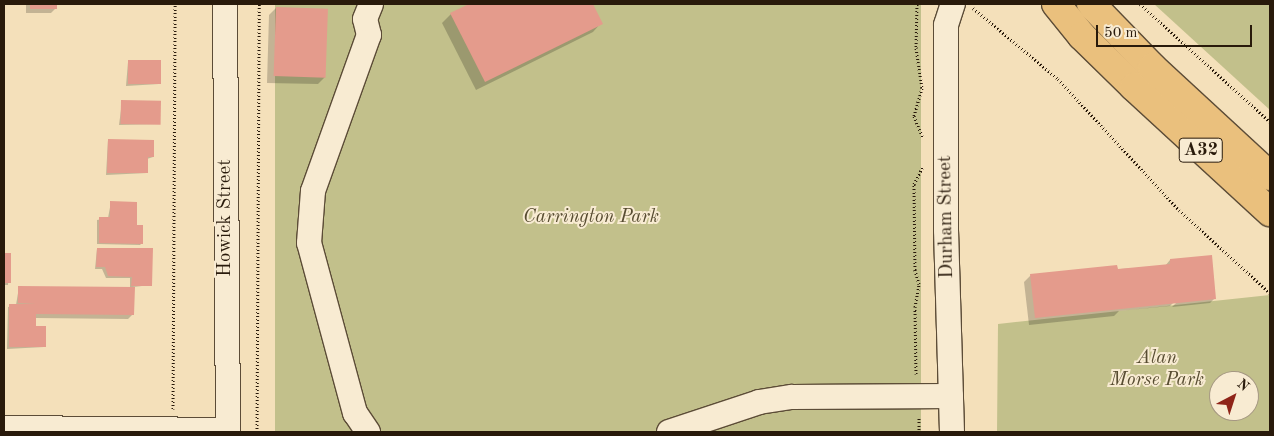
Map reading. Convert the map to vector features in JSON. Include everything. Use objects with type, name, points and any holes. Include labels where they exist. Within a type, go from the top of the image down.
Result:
[{"type":"highway","name":"A32","points":[[1056,4],[1082,36],[1134,87],[1270,212]]},
{"type":"highway","name":"A32","points":[[1091,4],[1152,67],[1270,176]]},
{"type":"street","name":"Howick Street","points":[[225,4],[228,431]]},
{"type":"street","points":[[368,432],[355,412],[309,243],[309,219],[320,169],[370,36],[365,19],[371,4]]},
{"type":"street","name":"Durham Street","points":[[952,432],[946,230],[946,25],[953,4]]},
{"type":"street","points":[[669,432],[759,402],[825,395],[951,396]]},
{"type":"street","points":[[4,428],[228,431]]},
{"type":"path","points":[[172,430],[175,4]]},
{"type":"path","points":[[257,432],[259,4]]},
{"type":"path","points":[[917,4],[916,48],[922,88],[914,116],[925,142]]},
{"type":"path","points":[[968,4],[1058,79],[1179,210],[1270,293]]},
{"type":"path","points":[[1140,4],[1270,122]]},
{"type":"path","points":[[919,432],[918,395],[914,370],[919,284],[915,270],[914,184],[924,159]]},
{"type":"green space","name":"Carrington Park","points":[[275,4],[921,4],[921,432],[275,432]]},
{"type":"green space","points":[[1154,4],[1270,4],[1270,110]]},
{"type":"green space","name":"Alan Morse Park","points":[[1270,295],[1270,432],[997,432],[998,324]]},
{"type":"building","points":[[30,4],[57,4],[57,9],[30,9]]},
{"type":"building","points":[[469,4],[593,4],[603,24],[485,82],[450,13]]},
{"type":"building","points":[[276,7],[328,9],[326,78],[274,76]]},
{"type":"building","points":[[128,60],[161,60],[161,84],[128,84]]},
{"type":"building","points":[[121,100],[161,101],[161,125],[121,124]]},
{"type":"building","points":[[108,139],[154,140],[154,157],[148,157],[148,173],[107,173]]},
{"type":"building","points":[[110,201],[137,202],[137,225],[143,225],[143,244],[99,243],[99,217],[110,217]]},
{"type":"building","points":[[97,248],[153,248],[152,286],[131,286],[132,277],[108,276],[105,267],[96,267]]},
{"type":"building","points":[[4,253],[11,253],[11,283],[4,283]]},
{"type":"building","points":[[1212,255],[1216,299],[1035,318],[1030,274],[1117,265],[1118,269],[1170,264],[1170,259]]},
{"type":"building","points":[[18,286],[135,287],[134,315],[36,314],[36,326],[46,326],[46,347],[9,347],[9,304],[36,304],[18,303]]}]
